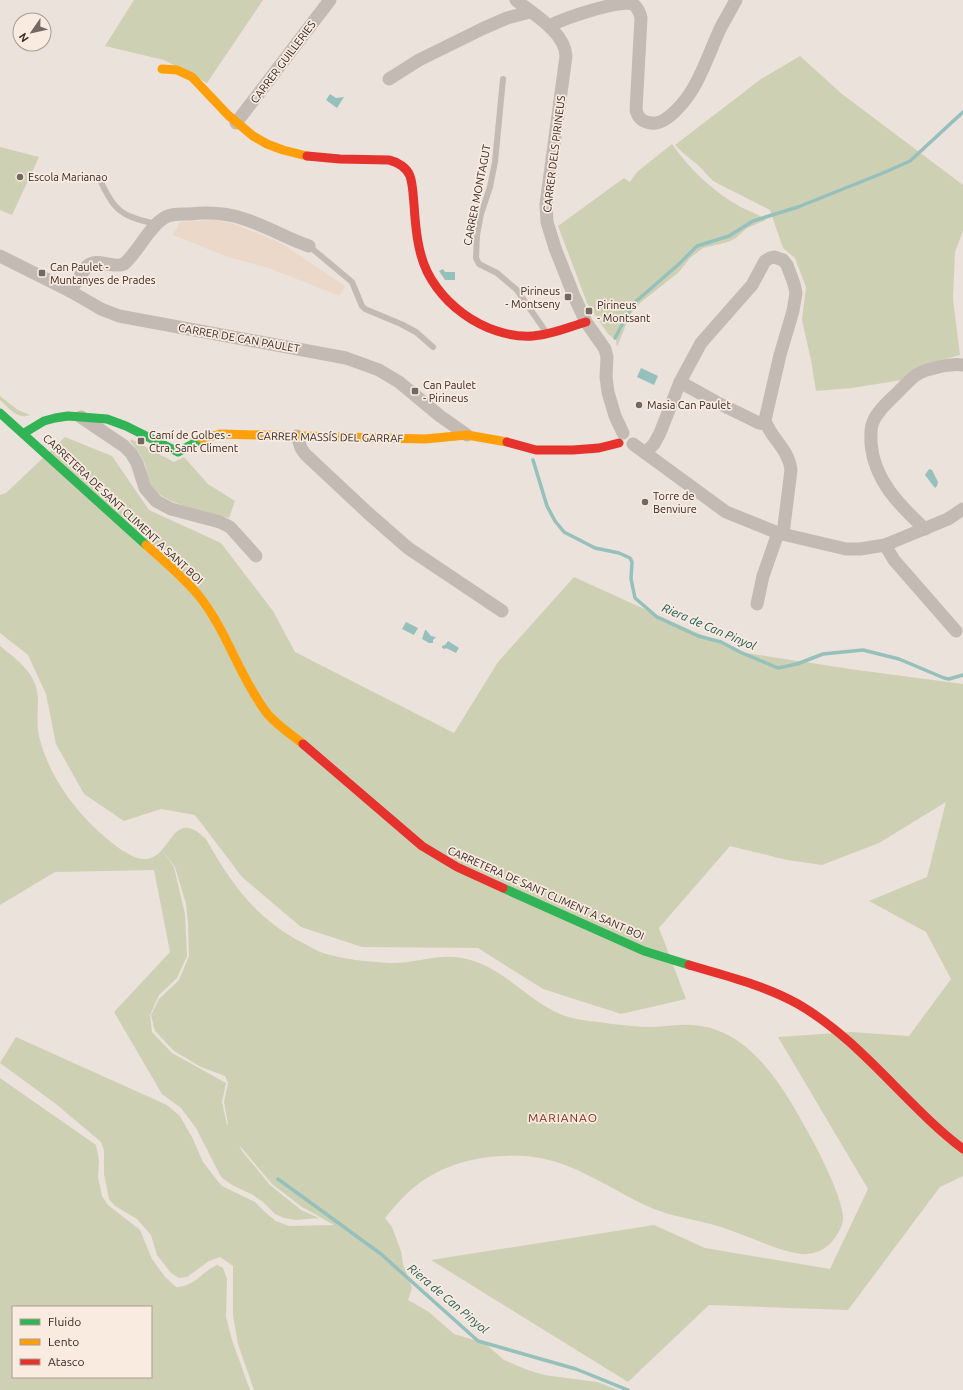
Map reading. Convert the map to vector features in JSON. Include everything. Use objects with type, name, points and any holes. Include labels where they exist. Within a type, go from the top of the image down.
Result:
[{"type":"street","name":"CARRER GUILLERIES","points":[[236,123],[330,0]]},
{"type":"street","name":"CARRER DELS PIRINEUS","points":[[516,0],[549,26],[565,49],[566,56],[545,212],[555,248],[574,296],[586,322],[605,350],[607,357],[606,377],[608,392],[621,438]]},
{"type":"street","points":[[549,26],[577,13],[595,7],[620,2],[633,4],[640,13],[641,18],[636,110],[638,117],[642,121],[654,124],[668,118],[681,106],[693,89],[721,28],[736,0]]},
{"type":"street","points":[[389,79],[419,60],[484,28],[507,18],[530,12]]},
{"type":"street","points":[[162,69],[183,71],[192,77],[236,123],[252,136],[272,147],[300,155],[334,159],[384,160],[400,165],[407,171],[410,178],[420,253],[424,267],[431,280],[450,303],[472,319],[500,332],[528,337],[546,334],[586,322]]},
{"type":"street","points":[[70,292],[89,263],[98,263],[118,267],[124,264],[156,225],[170,215],[216,213],[244,218],[309,246]]},
{"type":"street","name":"CARRER DE CAN PAULET","points":[[0,256],[119,316],[346,358],[364,364],[379,370],[399,382],[438,414],[468,435]]},
{"type":"street","points":[[645,453],[654,444],[660,433],[680,382],[701,343],[752,285],[765,261],[770,258],[778,258],[786,263],[791,274],[796,293],[795,304],[765,416],[766,424],[781,446],[790,463],[790,470],[780,533],[763,576],[757,604]]},
{"type":"street","points":[[925,529],[902,508],[882,481],[873,458],[871,428],[878,414],[914,376],[927,371],[956,364],[963,365]]},
{"type":"street","points":[[680,382],[716,402],[759,423],[766,424]]},
{"type":"street","name":"CARRETERA DE SANT CLIMENT A SANT BOI","points":[[0,413],[181,576],[199,596],[212,615],[252,692],[267,714],[422,846],[457,867],[644,951],[665,959],[756,984],[798,1005],[842,1037],[885,1076],[923,1116],[963,1150]]},
{"type":"street","points":[[425,439],[433,434],[437,429],[438,414]]},
{"type":"street","points":[[24,433],[52,415],[68,416],[107,419],[126,426],[115,440]]},
{"type":"street","points":[[81,417],[131,452],[137,463],[145,488],[156,501],[171,509],[220,522],[230,527],[243,535],[256,556]]},
{"type":"street","name":"CARRER MASSÍS DEL GARRAF","points":[[126,426],[178,452],[214,434],[425,439],[440,438]]},
{"type":"street","name":"CARRER DE CAN PAULET","points":[[440,438],[468,435],[499,440],[536,450],[573,450],[599,448],[621,438]]},
{"type":"street","points":[[297,436],[301,448],[305,454],[408,548],[502,611]]},
{"type":"street","points":[[621,438],[625,448],[630,447],[633,444],[726,512],[780,533],[846,549],[885,546],[948,519],[963,509]]},
{"type":"street","points":[[885,546],[894,560],[956,631]]},
{"type":"lane","name":"CARRER MONTAGUT","points":[[503,79],[495,162],[477,235],[476,258],[479,264],[497,273],[517,290],[546,334]]},
{"type":"lane","points":[[98,176],[111,201],[121,212],[134,219],[156,225]]},
{"type":"lane","points":[[309,246],[352,282],[362,306],[365,309],[406,326],[433,346]]},
{"type":"green space","points":[[134,0],[263,0],[207,83],[164,60],[105,46]]},
{"type":"green space","points":[[800,56],[842,94],[963,185],[963,231],[955,252],[953,299],[960,355],[917,367],[902,380],[852,388],[816,391],[802,320],[806,287],[795,258],[783,248],[770,210],[713,181],[699,166],[675,145],[761,79]]},
{"type":"green space","points":[[672,144],[686,162],[710,186],[729,200],[766,220],[747,228],[736,238],[728,242],[703,248],[690,258],[679,272],[640,303],[630,315],[617,347],[616,340],[608,334],[587,303],[558,226],[624,178],[630,182],[637,172]]},
{"type":"green space","points":[[0,147],[39,157],[12,215],[0,210]]},
{"type":"green space","points":[[0,396],[18,410],[30,415],[17,415],[0,400]]},
{"type":"green space","points":[[65,437],[112,456],[149,510],[221,543],[273,611],[295,652],[454,733],[498,662],[574,577],[739,652],[963,684],[963,1176],[940,1187],[848,1310],[709,1305],[628,1382],[431,1260],[654,1225],[705,1248],[830,1269],[868,1189],[778,1037],[850,1032],[909,1036],[951,979],[926,932],[869,901],[927,877],[946,802],[879,843],[822,865],[787,860],[730,846],[659,928],[686,999],[621,1014],[543,989],[478,948],[362,947],[301,927],[242,877],[195,815],[161,809],[124,821],[84,794],[56,744],[46,694],[28,655],[0,633],[0,495],[6,493]]},
{"type":"green space","points":[[131,439],[174,462],[184,457],[208,484],[235,501],[229,518],[188,507],[158,494],[151,485],[145,464],[130,441]]},
{"type":"green space","points":[[0,646],[25,668],[34,681],[38,698],[39,735],[44,753],[55,777],[78,810],[87,820],[127,853],[134,857],[147,859],[155,856],[162,850],[179,830],[186,828],[195,830],[206,839],[225,871],[247,900],[260,913],[288,935],[323,953],[356,960],[389,963],[444,957],[462,958],[489,968],[547,1008],[566,1016],[612,1024],[642,1027],[692,1025],[714,1029],[734,1038],[767,1068],[794,1106],[819,1152],[833,1182],[843,1213],[841,1226],[833,1241],[824,1248],[813,1253],[800,1254],[772,1246],[715,1225],[671,1215],[654,1209],[576,1169],[543,1158],[525,1156],[496,1156],[468,1161],[442,1170],[417,1185],[404,1196],[385,1218],[392,1227],[412,1288],[408,1300],[429,1312],[454,1334],[478,1341],[488,1346],[504,1360],[525,1369],[544,1375],[597,1382],[618,1390],[254,1390],[238,1344],[233,1315],[233,1266],[220,1257],[209,1261],[187,1277],[179,1278],[171,1273],[157,1255],[151,1235],[137,1219],[115,1206],[109,1199],[104,1174],[104,1150],[101,1142],[56,1104],[0,1063],[16,1037],[167,1105],[180,1116],[193,1139],[203,1162],[222,1186],[255,1202],[276,1221],[289,1226],[334,1225],[302,1207],[272,1184],[239,1145],[242,1151],[270,1185],[301,1210],[319,1218],[296,1220],[284,1218],[275,1214],[263,1202],[253,1195],[232,1185],[221,1177],[196,1128],[181,1108],[162,1094],[114,1012],[170,952],[154,870],[55,872],[0,905]],"holes":[[[163,851],[175,867],[186,904],[189,956],[179,980],[159,999],[151,1015],[155,1031],[174,1051],[201,1067],[225,1076],[228,1083],[224,1102],[227,1125],[222,1102],[226,1083],[172,1053],[152,1032],[150,1015],[159,995],[177,978],[187,956],[185,914],[174,867]]]},
{"type":"green space","points":[[0,1078],[96,1145],[99,1160],[98,1177],[102,1196],[108,1205],[140,1230],[152,1259],[165,1277],[176,1287],[188,1285],[217,1265],[223,1268],[227,1279],[226,1317],[232,1340],[250,1390],[0,1390]]},
{"type":"shaded area","points":[[214,220],[234,224],[287,247],[345,286],[340,296],[269,268],[228,257],[173,235],[180,222]]},
{"type":"water","points":[[330,94],[336,98],[344,97],[337,108],[326,100]]},
{"type":"water","points":[[443,269],[445,272],[455,272],[455,280],[445,280],[439,271]]},
{"type":"water","points":[[641,368],[658,376],[654,385],[637,377]]},
{"type":"water","points":[[929,469],[932,470],[938,482],[935,488],[925,475]]},
{"type":"water","points":[[406,622],[418,628],[414,635],[402,629]]},
{"type":"water","points":[[425,630],[431,636],[436,637],[433,640],[433,643],[429,643],[422,639]]},
{"type":"water","points":[[448,641],[459,648],[456,653],[446,648],[442,648],[442,646]]},
{"type":"waterway","points":[[615,338],[633,304],[679,264],[697,246],[729,236],[753,221],[798,207],[910,161],[963,112]]},
{"type":"waterway","name":"Riera de Can Pinyol","points":[[533,460],[547,506],[555,521],[564,532],[595,548],[619,553],[630,558],[632,562],[631,579],[635,598],[657,617],[698,636],[721,642],[740,652],[778,668],[797,664],[823,654],[863,650],[899,659],[944,678],[949,679],[963,675]]},
{"type":"waterway","name":"Riera de Can Pinyol","points":[[278,1179],[381,1254],[478,1341],[576,1369],[628,1390]]},
{"type":"traffic: fast","points":[[0,413],[146,545]]},
{"type":"traffic: fast","points":[[24,433],[44,421],[68,416],[107,419],[126,426],[178,452],[202,439]]},
{"type":"traffic: fast","points":[[503,888],[644,951],[689,965]]},
{"type":"traffic: slow","points":[[162,69],[177,70],[192,77],[228,115],[253,136],[267,144],[283,150],[307,156]]},
{"type":"traffic: slow","points":[[202,439],[220,434],[425,439],[467,435],[507,442]]},
{"type":"traffic: slow","points":[[146,545],[180,576],[199,596],[209,610],[248,684],[266,712],[278,725],[303,744]]},
{"type":"traffic: jam","points":[[307,156],[340,159],[389,160],[396,162],[404,168],[409,173],[411,179],[418,242],[427,272],[449,302],[480,324],[497,331],[515,335],[533,336],[553,332],[586,322]]},
{"type":"traffic: jam","points":[[507,442],[536,450],[599,448],[619,443]]},
{"type":"traffic: jam","points":[[303,744],[422,846],[457,867],[503,888]]},
{"type":"traffic: jam","points":[[689,965],[772,991],[798,1004],[821,1019],[843,1036],[942,1132],[963,1149]]},
{"type":"place","name":"Escola Marianao","points":[[20,177]]},
{"type":"place","name":"Can Paulet - Muntanyes de Prades","points":[[42,273]]},
{"type":"place","name":"Pirineus - Montseny","points":[[568,297]]},
{"type":"place","name":"Pirineus - Montsant","points":[[589,311]]},
{"type":"place","name":"Can Paulet - Pirineus","points":[[415,391]]},
{"type":"place","name":"Masia Can Paulet","points":[[639,405]]},
{"type":"place","name":"Camí de Golbes - Ctra. Sant Climent","points":[[141,441]]},
{"type":"place","name":"Torre de Benviure","points":[[645,502]]},
{"type":"district","name":"MARIANAO","points":[[563,1118]]}]
